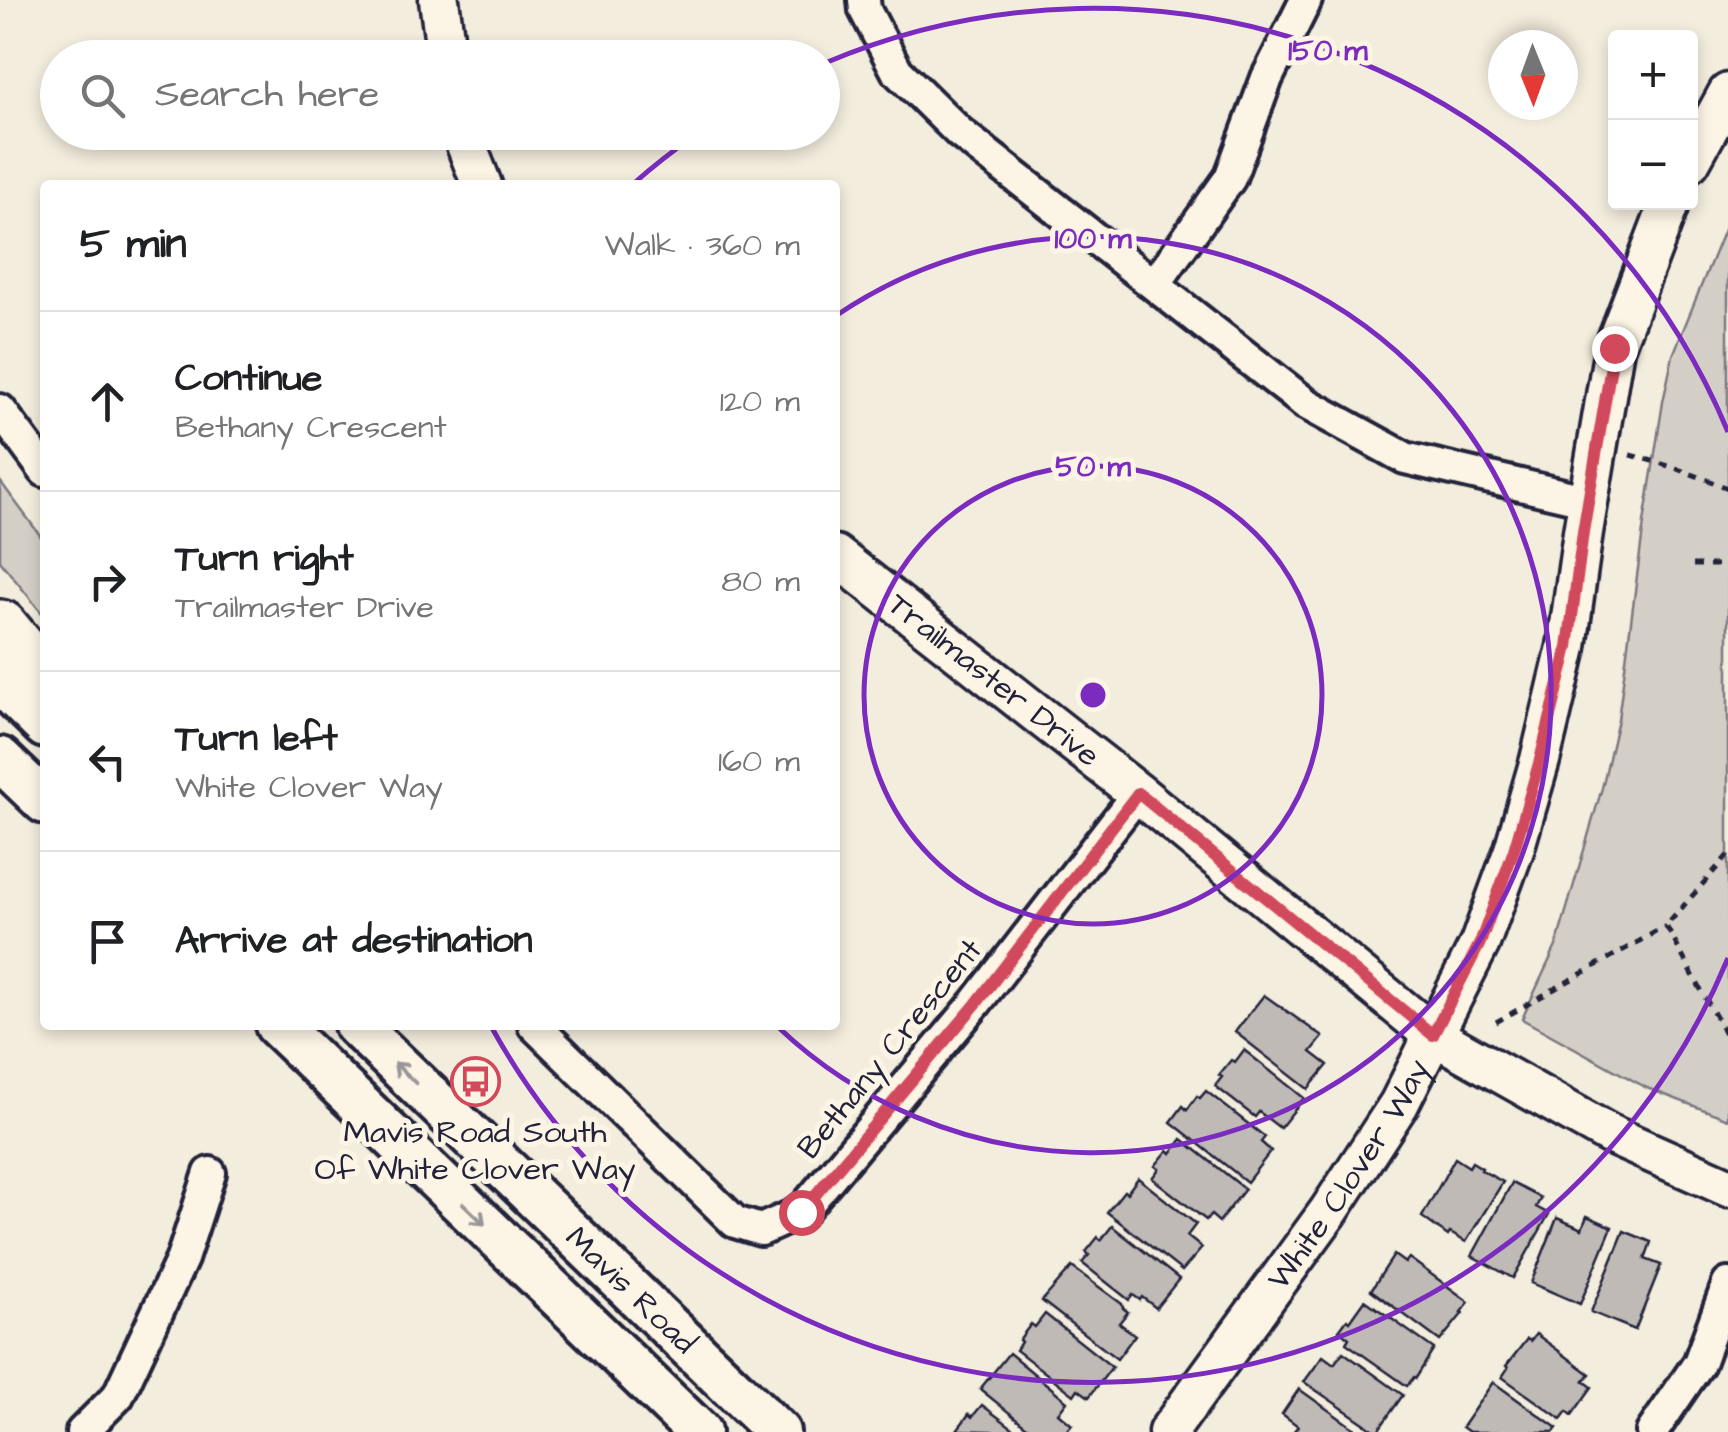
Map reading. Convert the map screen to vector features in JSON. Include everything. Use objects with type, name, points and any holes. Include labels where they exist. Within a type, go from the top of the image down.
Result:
[{"type":"highway","points":[[0,628],[40,676]]},
{"type":"main road","points":[[0,682],[40,721]]},
{"type":"main road","points":[[0,759],[40,797]]},
{"type":"main road","name":"Mavis Road","points":[[282,1030],[699,1432]]},
{"type":"main road","name":"Mavis Road","points":[[361,1030],[778,1432]]},
{"type":"street","points":[[438,0],[444,40]]},
{"type":"street","points":[[864,0],[865,10],[897,71],[948,121],[1304,403],[1405,458],[1588,501]]},
{"type":"street","points":[[1155,284],[1230,178],[1267,78],[1306,0]]},
{"type":"street","points":[[1698,147],[1728,93]]},
{"type":"street","points":[[467,150],[480,180]]},
{"type":"street","name":"White Clover Way","points":[[1168,1432],[1399,1104],[1480,943],[1520,832],[1568,647],[1614,348],[1667,210]]},
{"type":"street","points":[[0,410],[40,464]]},
{"type":"street","name":"Trailmaster Drive","points":[[840,559],[1138,793],[1433,1035],[1609,1134],[1728,1188]]},
{"type":"street","name":"Bethany Crescent","points":[[539,1030],[735,1222],[761,1230],[801,1212],[976,1004],[1138,793]]},
{"type":"street","points":[[82,1432],[118,1396],[182,1259],[210,1173]]},
{"type":"street","points":[[1652,1432],[1699,1363],[1728,1284]]},
{"type":"path","points":[[1598,448],[1663,463],[1728,488]]},
{"type":"path","points":[[1692,565],[1728,566]]},
{"type":"path","points":[[1496,1022],[1666,926],[1728,855]]},
{"type":"path","points":[[1666,926],[1728,1039]]},
{"type":"shaded area","points":[[1728,220],[1728,1119],[1647,1088],[1522,1019],[1556,946],[1602,788],[1618,720],[1644,523],[1673,355]]},
{"type":"shaded area","points":[[0,481],[40,535],[40,611],[0,561]]},
{"type":"building","points":[[1264,995],[1323,1037],[1311,1052],[1328,1065],[1308,1089],[1235,1032]]},
{"type":"building","points":[[1244,1050],[1304,1098],[1280,1128],[1259,1112],[1255,1117],[1215,1086],[1231,1060],[1235,1062]]},
{"type":"building","points":[[1206,1091],[1265,1137],[1261,1142],[1271,1151],[1247,1182],[1171,1122],[1183,1106],[1187,1110]]},
{"type":"building","points":[[1182,1139],[1245,1189],[1219,1222],[1211,1215],[1206,1220],[1152,1178],[1159,1169],[1155,1166]]},
{"type":"building","points":[[1455,1158],[1469,1167],[1472,1162],[1503,1182],[1466,1242],[1450,1233],[1448,1236],[1422,1217]]},
{"type":"building","points":[[1138,1178],[1196,1224],[1187,1236],[1202,1248],[1182,1271],[1107,1212]]},
{"type":"building","points":[[1512,1183],[1541,1198],[1536,1207],[1549,1214],[1513,1278],[1472,1256]]},
{"type":"building","points":[[1587,1216],[1612,1227],[1580,1304],[1531,1283],[1557,1218],[1582,1229]]},
{"type":"building","points":[[1112,1226],[1179,1279],[1156,1308],[1142,1297],[1140,1300],[1133,1295],[1129,1300],[1082,1263],[1098,1237],[1101,1240]]},
{"type":"building","points":[[1624,1231],[1651,1242],[1645,1259],[1661,1265],[1635,1330],[1591,1312]]},
{"type":"building","points":[[1394,1255],[1405,1263],[1409,1258],[1469,1302],[1440,1341],[1371,1290]]},
{"type":"building","points":[[1072,1267],[1128,1312],[1119,1323],[1135,1335],[1117,1359],[1042,1301]]},
{"type":"building","points":[[1365,1300],[1434,1349],[1407,1386],[1346,1343],[1349,1338],[1339,1330]]},
{"type":"building","points":[[1045,1314],[1112,1367],[1089,1397],[1078,1389],[1074,1395],[1016,1350],[1031,1324],[1035,1327]]},
{"type":"building","points":[[1536,1334],[1590,1374],[1584,1381],[1592,1387],[1572,1415],[1567,1411],[1561,1419],[1502,1377],[1527,1339],[1530,1341]]},
{"type":"building","points":[[1343,1352],[1403,1395],[1377,1432],[1304,1382],[1323,1356],[1334,1364]]},
{"type":"building","points":[[1009,1353],[1067,1401],[1058,1413],[1072,1425],[1066,1432],[1033,1432],[980,1389]]},
{"type":"building","points":[[1493,1382],[1557,1428],[1554,1432],[1469,1432],[1462,1427]]},
{"type":"building","points":[[1299,1389],[1359,1432],[1293,1432],[1298,1426],[1282,1414]]},
{"type":"building","points":[[982,1405],[1018,1432],[957,1430]]},
{"type":"place","name":"Mavis Road South Of White Clover Way","points":[[475,1082]]},
{"type":"route","points":[[801,1212],[976,1004],[1138,793],[1433,1035],[1480,943],[1514,850],[1540,760],[1568,647],[1614,348]]}]
